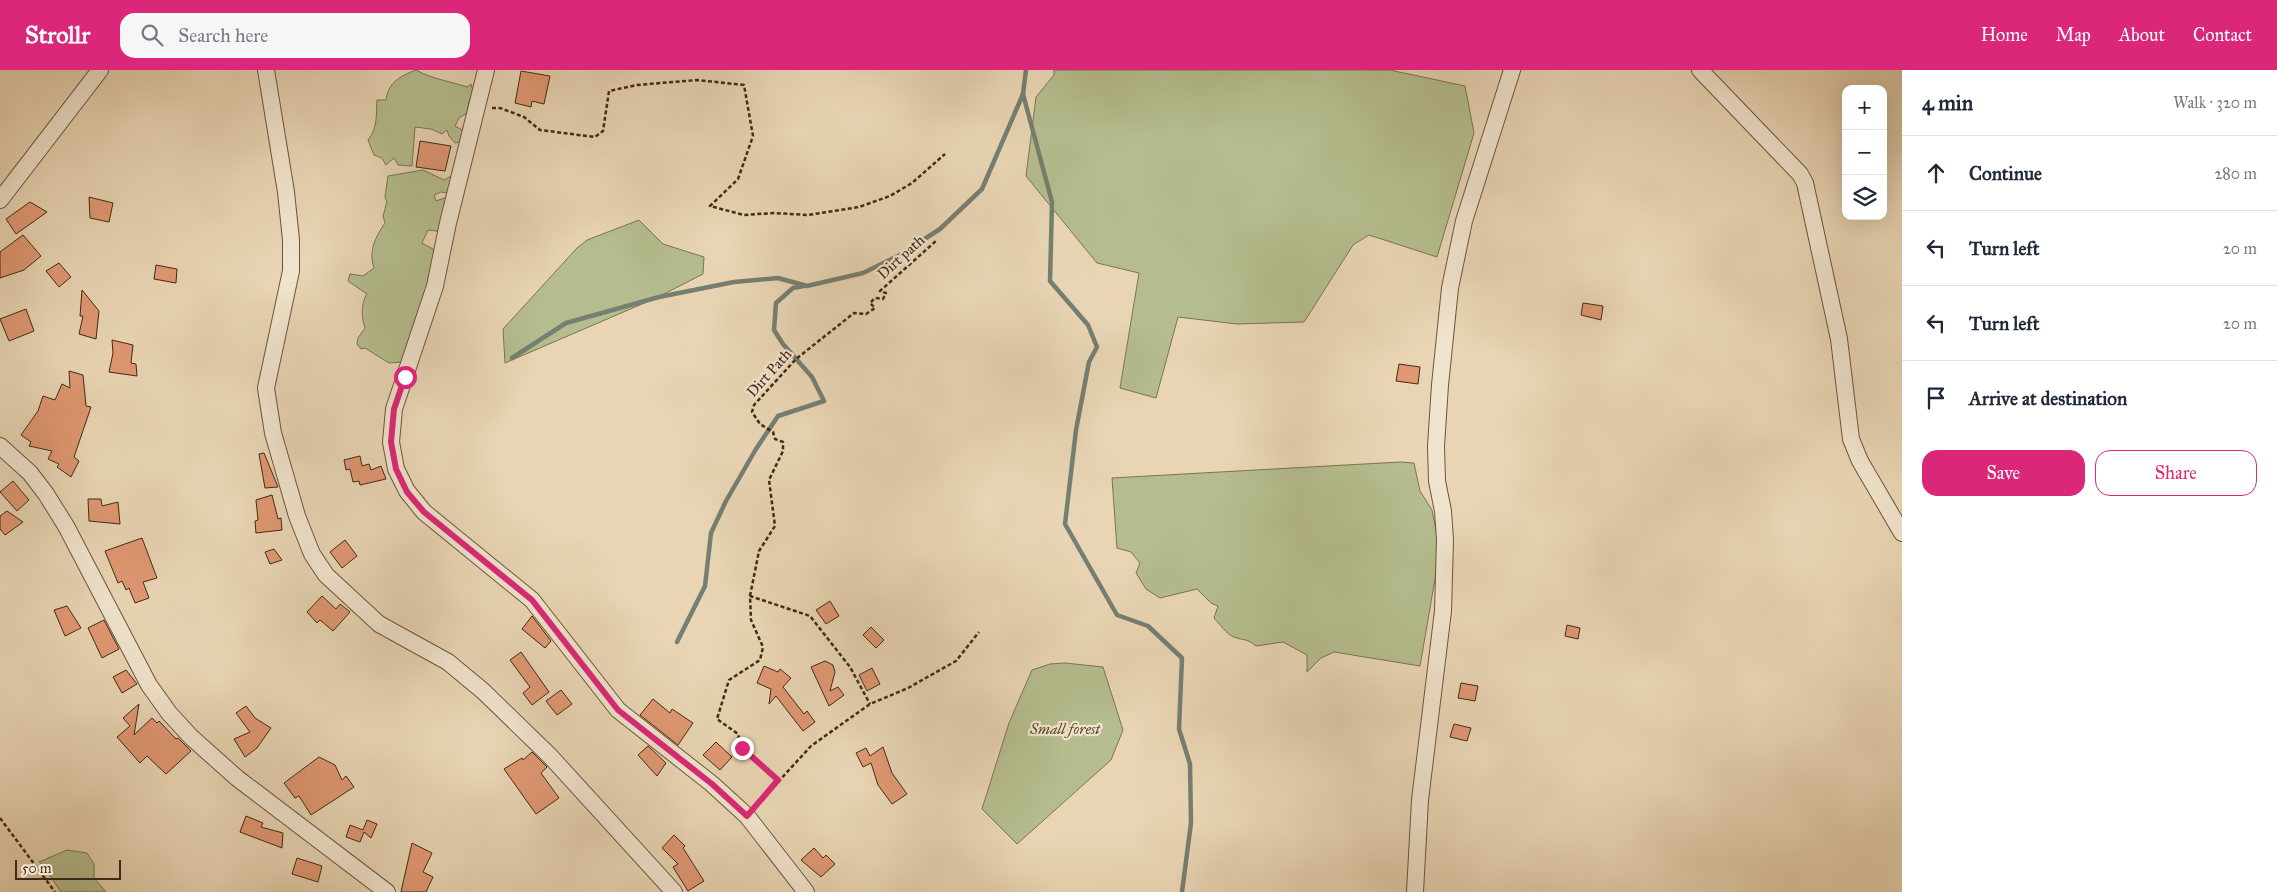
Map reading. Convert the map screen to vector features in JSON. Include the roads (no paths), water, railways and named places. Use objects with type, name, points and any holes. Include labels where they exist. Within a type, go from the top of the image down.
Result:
[{"type":"street","points":[[0,200],[100,70]]},
{"type":"street","points":[[266,70],[286,192],[291,240],[291,271],[266,388],[273,433],[297,516],[312,554],[326,575],[379,624],[448,662],[482,691],[550,756],[674,892]]},
{"type":"street","points":[[486,70],[448,223],[435,286],[394,409],[391,442],[396,469],[407,492],[424,512],[532,600],[618,710],[712,784],[747,816],[806,892]]},
{"type":"street","points":[[1415,892],[1420,800],[1443,611],[1445,540],[1436,446],[1450,288],[1464,221],[1512,70]]},
{"type":"street","points":[[1700,70],[1800,174],[1805,183],[1838,331],[1851,439],[1860,461],[1902,533]]},
{"type":"street","points":[[0,446],[30,473],[46,494],[66,526],[149,685],[169,713],[191,737],[237,778],[387,892]]},
{"type":"waterway","points":[[512,358],[566,323],[659,297],[734,282],[778,278],[807,286],[863,273],[900,255],[940,229],[982,189],[1023,94],[1026,70]]},
{"type":"waterway","points":[[1023,94],[1052,202],[1050,281],[1088,325],[1097,347],[1089,362],[1076,430],[1065,524],[1117,615],[1148,626],[1182,658],[1179,729],[1190,764],[1191,823],[1182,892]]},
{"type":"waterway","points":[[677,642],[705,586],[711,533],[726,501],[756,449],[778,416],[824,401],[812,377],[783,344],[774,330],[776,303],[793,288],[804,286]]},
{"type":"park label","name":"Small forest","points":[[1065,729]]}]
